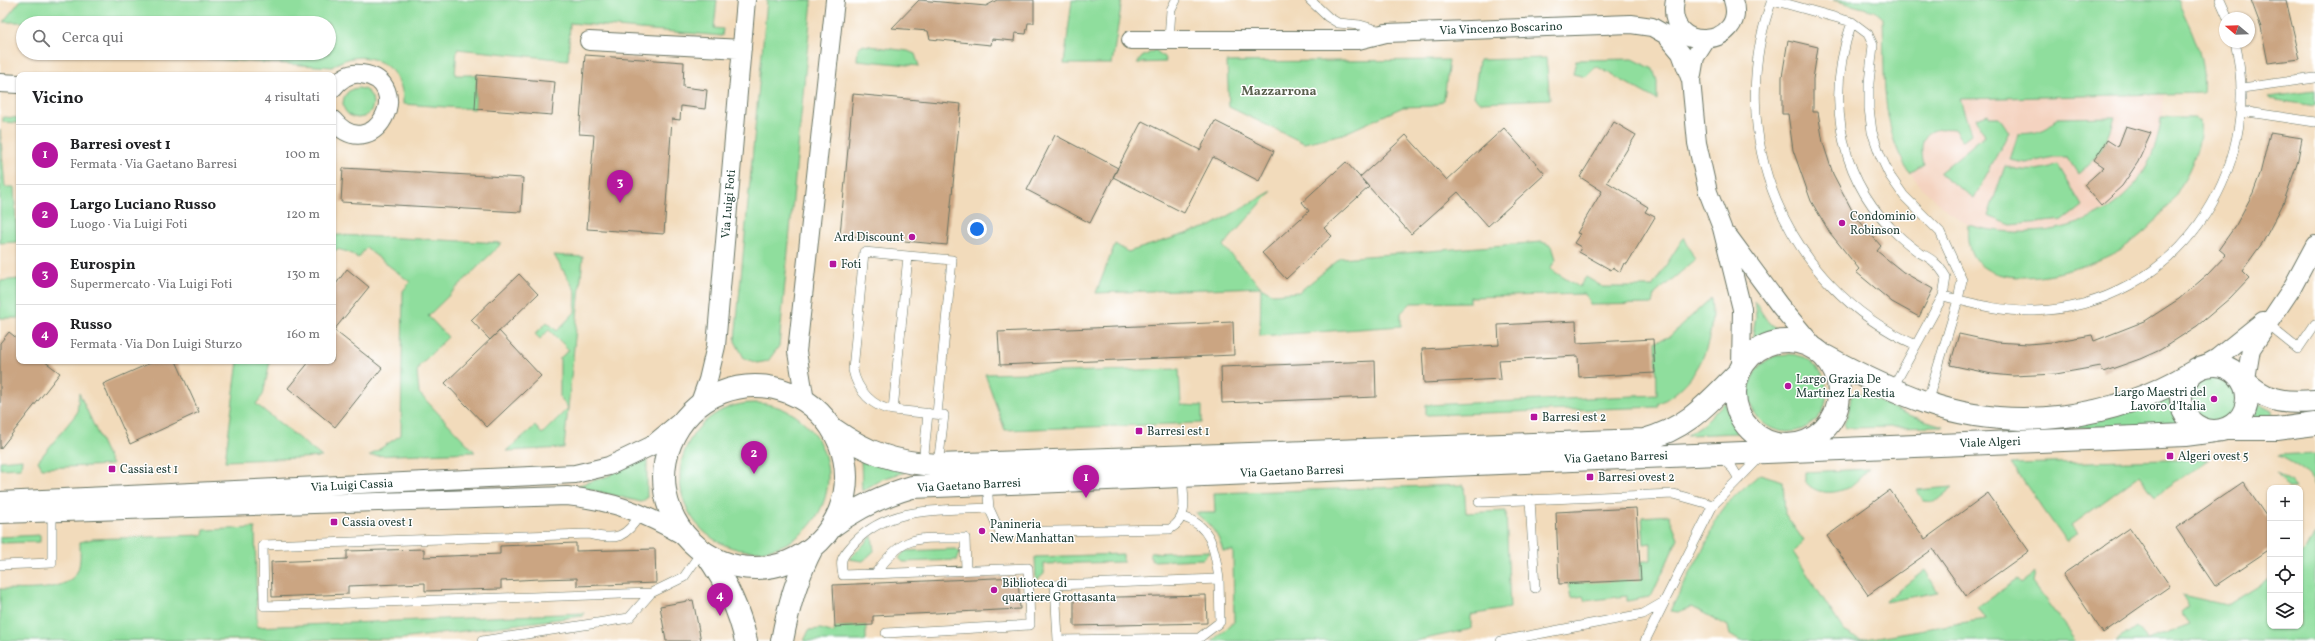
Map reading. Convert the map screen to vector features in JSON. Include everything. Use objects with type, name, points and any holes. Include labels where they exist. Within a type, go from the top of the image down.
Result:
[{"type":"street","name":"Via Luigi Foti","points":[[693,410],[708,380],[716,346],[746,0]]},
{"type":"street","points":[[805,401],[797,352],[835,0]]},
{"type":"street","points":[[1652,27],[1675,9],[1679,27],[1686,35],[1696,39],[1706,40],[1716,38],[1728,28],[1734,13],[1736,1]]},
{"type":"street","name":"Via Vincenzo Boscarino","points":[[1131,40],[1358,40],[1386,33],[1632,24],[1652,27],[1666,35],[1681,53],[1691,80],[1697,143],[1708,192],[1722,228]]},
{"type":"street","points":[[1691,80],[1695,57],[1706,40]]},
{"type":"street","points":[[589,41],[742,49]]},
{"type":"street","points":[[336,84],[347,76],[357,73],[377,79],[384,87],[388,97],[389,107],[386,117],[379,126],[370,132],[360,134],[345,130],[336,122]]},
{"type":"street","points":[[0,83],[16,84]]},
{"type":"street","points":[[1722,228],[1780,306],[1821,352],[1837,376],[1840,400],[1837,411],[1831,422],[1814,438],[1788,446]]},
{"type":"street","points":[[1722,228],[1742,309],[1740,370],[1735,396],[1737,407],[1748,428],[1761,444],[1818,449]]},
{"type":"street","points":[[2277,309],[2217,358],[2197,370],[2183,387],[2182,405],[2190,421],[2197,426],[2220,430],[2242,417],[2248,397],[2244,382],[2251,349],[2292,288],[2315,245]]},
{"type":"street","points":[[1740,370],[1755,352],[1774,342],[1796,341],[1821,352]]},
{"type":"street","name":"Viale Algeri","points":[[1821,352],[1866,378],[1927,403],[1986,416],[2031,418],[2060,417],[2096,410],[2130,401],[2160,390],[2197,370]]},
{"type":"street","points":[[2197,370],[2218,365],[2234,371],[2254,390],[2276,401],[2315,401]]},
{"type":"street","name":"Via Gaetano Barresi","points":[[833,429],[853,443],[885,458],[930,464],[1644,440],[1665,434],[1689,420],[1708,404],[1740,370]]},
{"type":"street","points":[[746,641],[737,607],[722,577],[705,553],[686,536],[675,521],[668,504],[664,485],[664,466],[668,448],[676,431],[693,410],[727,390],[752,386],[776,388],[805,401],[820,414],[833,429],[841,448],[845,468],[845,489],[840,509],[830,527],[812,548],[800,571],[782,641]]},
{"type":"street","name":"Via Luigi Cassia","points":[[0,501],[575,474],[609,466],[651,446],[693,410]]},
{"type":"street","name":"Viale Algeri","points":[[1761,444],[1818,449],[2185,435],[2220,430],[2277,429],[2315,424]]},
{"type":"street","name":"Via Gaetano Barresi","points":[[830,527],[853,510],[886,494],[912,487],[1718,453],[1761,444]]},
{"type":"street","name":"Via Luigi Cassia","points":[[0,514],[567,496],[593,499],[641,512],[686,536]]},
{"type":"street","points":[[705,553],[724,563],[742,567],[760,568],[779,565],[796,558],[812,548]]},
{"type":"lane","points":[[1169,40],[1171,10],[1176,0]]},
{"type":"lane","points":[[1310,0],[1328,17],[1338,23],[1360,25],[1386,33]]},
{"type":"lane","points":[[1916,345],[1895,335],[1860,312],[1829,284],[1799,246],[1774,197],[1758,137],[1754,96],[1762,34],[1772,0],[1852,22],[1868,34],[1873,45],[1869,84],[1869,108],[1872,132],[1880,155],[1890,176],[1904,196],[1940,232],[1962,280],[1958,300],[1927,403]]},
{"type":"lane","points":[[2220,0],[2225,12]]},
{"type":"lane","points":[[1852,22],[1842,53],[1838,88],[1840,124],[1846,153],[1863,192],[1880,216],[1911,246],[1935,262],[1946,277],[1943,296],[1892,389]]},
{"type":"lane","points":[[1943,296],[2004,310],[2051,310],[2082,304],[2111,294],[2152,271],[2187,239],[2214,201],[2233,157],[2241,111],[2242,88],[2236,48]]},
{"type":"lane","points":[[2242,88],[2315,78]]},
{"type":"lane","points":[[2241,111],[2315,122]]},
{"type":"lane","points":[[930,464],[944,415],[893,410],[876,405],[860,389],[855,379],[853,370],[864,252],[952,260],[938,414]]},
{"type":"lane","points":[[893,410],[908,256]]},
{"type":"lane","points":[[2267,324],[2298,349],[2315,324]]},
{"type":"lane","points":[[928,414],[930,464]]},
{"type":"lane","points":[[1645,641],[1713,505],[1739,479],[1761,444]]},
{"type":"lane","points":[[1718,453],[1733,468],[1739,479]]},
{"type":"lane","points":[[987,484],[989,508],[1000,532],[1170,529],[1178,524],[1183,517],[1182,476]]},
{"type":"lane","points":[[1479,502],[1674,494],[1713,505]]},
{"type":"lane","points":[[1530,499],[1534,588]]},
{"type":"lane","points":[[886,632],[1030,625],[1028,568],[843,575],[840,564],[843,556],[860,537],[879,524],[911,512],[989,508]]},
{"type":"lane","points":[[0,565],[52,563],[52,512]]},
{"type":"lane","points":[[641,512],[632,527],[618,538],[604,538],[588,534],[263,544],[264,606],[651,593]]},
{"type":"lane","points":[[1183,517],[1196,521],[1205,531],[1215,551],[1219,579],[1220,622],[1199,638],[1058,640],[1055,585],[1219,579]]},
{"type":"lane","points":[[875,574],[890,553],[903,543],[919,539],[965,538],[966,570]]},
{"type":"lane","points":[[482,641],[629,618],[651,593],[684,577],[705,553]]},
{"type":"lane","points":[[1501,641],[1520,639],[1643,614],[1664,602]]},
{"type":"shaded area","points":[[2164,95],[2160,129],[2155,146],[2143,174],[2134,187],[2109,210],[2093,218],[2063,229],[2027,234],[1986,230],[1968,225],[1944,208],[1922,188],[1900,159],[1893,141],[1886,101]]},
{"type":"green space","points":[[21,0],[717,0],[714,28],[723,29],[722,36],[570,23],[568,60],[457,49],[455,75],[477,75],[475,109],[403,104],[402,90],[397,78],[390,69],[380,62],[369,58],[356,57],[344,60],[332,67],[228,60],[336,60],[336,16],[16,16],[16,22],[3,22]]},
{"type":"green space","points":[[767,0],[812,0],[779,346],[768,361],[757,363],[744,358],[735,341]]},
{"type":"green space","points":[[1072,0],[1122,0],[1112,64],[1064,64]]},
{"type":"green space","points":[[1833,0],[2177,0],[2193,33],[2197,45],[2202,68],[2203,93],[1960,99],[1971,134],[1962,141],[1954,129],[1937,130],[1931,132],[1923,141],[1922,155],[1924,164],[1910,173],[1900,156],[1888,118],[1884,78],[1883,18],[1875,11]]},
{"type":"green space","points":[[862,45],[908,51],[915,54],[919,66],[857,60],[858,48]]},
{"type":"green space","points":[[1155,50],[1164,57],[1166,62],[1137,63],[1142,57]]},
{"type":"green space","points":[[1546,58],[1550,99],[1481,102],[1474,97],[1479,60]]},
{"type":"green space","points":[[1633,59],[1653,69],[1657,81],[1657,100],[1596,66],[1586,77],[1573,74],[1576,60]]},
{"type":"green space","points":[[1449,60],[1444,100],[1433,106],[1403,107],[1343,134],[1304,143],[1229,107],[1227,62]]},
{"type":"green space","points":[[358,88],[369,92],[373,103],[369,114],[358,118],[347,114],[343,103],[347,92]]},
{"type":"green space","points":[[2315,91],[2315,106],[2270,99],[2268,97]]},
{"type":"green space","points":[[1988,114],[1989,117],[1999,117],[2009,132],[1974,198],[1939,173],[1985,135],[1976,118]]},
{"type":"green space","points":[[3,117],[16,118],[16,123],[3,122]]},
{"type":"green space","points":[[2115,117],[2109,134],[2101,149],[2091,162],[2078,174],[2067,157],[2054,157],[2026,163],[2010,160],[2018,134],[2045,129],[2057,118]]},
{"type":"green space","points":[[2161,117],[2194,117],[2200,121],[2198,146],[2189,170],[2170,203],[2155,222],[2136,239],[2108,256],[2084,266],[2057,273],[2029,277],[2004,275],[1984,267],[1971,251],[1968,225],[2001,231],[2033,232],[2064,227],[2093,217],[2118,201],[2139,179],[2153,151]]},
{"type":"green space","points":[[0,130],[5,187],[14,187],[16,242],[0,243]]},
{"type":"green space","points":[[2058,165],[2082,206],[2064,220],[2011,225],[1988,216],[2005,166],[2020,170],[2032,170],[2044,169]]},
{"type":"green space","points":[[1272,191],[1223,246],[1261,287],[1096,293],[1115,244],[1128,252],[1211,226]]},
{"type":"green space","points":[[336,236],[502,243],[428,316],[448,337],[419,366],[417,372],[419,393],[475,452],[369,456],[401,435],[403,291],[410,282],[366,248],[358,258],[348,252],[336,250]]},
{"type":"green space","points":[[1684,237],[1695,260],[1655,294],[1653,304],[1590,305],[1585,294],[1470,297],[1470,302],[1411,303],[1401,313],[1401,326],[1260,336],[1261,287],[1273,294],[1299,292],[1341,258],[1542,242],[1552,246],[1556,259],[1550,269],[1579,287],[1586,277],[1603,287],[1652,287]]},
{"type":"green space","points":[[554,255],[583,257],[568,408],[560,397],[560,358],[569,350],[549,330],[540,339],[535,334],[547,322],[557,331],[575,312],[576,292]]},
{"type":"green space","points":[[16,279],[16,318],[0,318],[0,281]]},
{"type":"green space","points":[[1711,298],[1711,330],[1702,360],[1684,385],[1658,404],[1658,407],[1426,415],[1426,405],[1657,395],[1656,341],[1669,337]]},
{"type":"green space","points":[[1754,301],[1766,319],[1778,330],[1752,340],[1756,316]]},
{"type":"green space","points":[[1788,354],[1803,357],[1816,365],[1824,378],[1827,393],[1824,408],[1816,421],[1803,429],[1788,432],[1773,429],[1760,421],[1752,408],[1749,393],[1752,378],[1760,365],[1773,357]]},
{"type":"green space","points":[[238,364],[269,364],[263,395],[256,404],[322,457],[225,461]]},
{"type":"green space","points":[[1179,369],[1181,405],[1202,406],[1202,423],[1005,430],[985,374]]},
{"type":"green space","points":[[2214,374],[2223,376],[2234,385],[2239,399],[2237,408],[2228,419],[2214,424],[2205,422],[2194,413],[2189,399],[2191,390],[2200,379]]},
{"type":"green space","points":[[1858,392],[1908,415],[1943,426],[1846,428],[1844,423],[1849,411],[1851,396]]},
{"type":"green space","points":[[79,393],[112,465],[42,468],[38,461],[77,413]]},
{"type":"green space","points":[[2174,394],[2175,408],[2183,424],[2064,428],[2119,415]]},
{"type":"green space","points":[[1725,402],[1731,421],[1738,433],[1687,435],[1702,425]]},
{"type":"green space","points":[[2254,402],[2272,411],[2272,418],[2248,419]]},
{"type":"green space","points":[[754,403],[768,405],[789,412],[801,420],[811,430],[822,449],[828,477],[826,491],[819,512],[811,524],[801,534],[782,545],[754,551],[740,549],[719,542],[707,534],[697,524],[686,505],[680,477],[682,463],[689,442],[697,430],[707,420],[726,409]]},
{"type":"green space","points":[[568,408],[564,448],[506,451],[535,426],[542,434]]},
{"type":"green space","points":[[2315,453],[2315,486],[2313,481],[2305,472],[2295,464],[2278,455]]},
{"type":"green space","points":[[861,457],[905,472],[882,479],[862,491]]},
{"type":"green space","points":[[22,459],[21,468],[0,469],[0,461]]},
{"type":"green space","points":[[639,459],[647,460],[647,498],[641,502],[576,486],[608,476]]},
{"type":"green space","points":[[2209,459],[2155,496],[2140,475],[2072,525],[2078,533],[2066,541],[2011,464]]},
{"type":"green space","points":[[1869,469],[1856,482],[1836,492],[1824,492],[1813,489],[1805,481],[1805,472]]},
{"type":"green space","points":[[2276,473],[2294,485],[2286,485]]},
{"type":"green space","points":[[1760,474],[1783,481],[1785,514],[1804,541],[1793,552],[1844,631],[1860,640],[1985,619],[1977,607],[2018,579],[2021,583],[2035,573],[2033,583],[2076,641],[1740,641],[1730,635],[1728,626],[1692,607],[1678,612],[1670,611],[1709,538],[1712,528],[1722,510]]},
{"type":"green space","points":[[1464,485],[1466,513],[1506,511],[1510,608],[1471,615],[1471,629],[1415,641],[1212,641],[1234,622],[1233,551],[1223,551],[1219,539],[1213,529],[1195,513],[1215,513],[1214,493]]},
{"type":"green space","points":[[1953,487],[1935,502],[1924,501],[1916,490]]},
{"type":"green space","points":[[1669,515],[1678,538],[1653,593],[1649,597],[1627,601],[1627,596],[1585,601],[1583,596],[1571,598],[1568,583],[1641,579],[1640,562],[1651,560],[1651,543],[1644,544],[1642,517]]},
{"type":"green space","points":[[255,528],[257,627],[584,613],[583,616],[400,639],[0,641],[0,589],[54,587],[65,583],[73,578],[78,570],[80,560],[80,542],[92,539],[203,535],[204,530]]},
{"type":"green space","points":[[2315,533],[2315,641],[2117,641],[2136,627],[2147,640],[2190,624],[2181,612],[2189,606],[2182,595],[2226,605],[2267,580],[2267,629],[2303,629],[2303,553],[2307,549]]},
{"type":"green space","points":[[40,535],[40,542],[0,543],[0,537]]},
{"type":"green space","points":[[872,536],[874,551],[863,561],[849,559]]},
{"type":"green space","points":[[956,549],[960,552],[957,560],[903,562],[899,558],[905,551]]},
{"type":"green space","points":[[1210,551],[1203,559],[1152,561],[1150,553]]},
{"type":"green space","points":[[1123,554],[1123,562],[1044,564],[1044,574],[1036,581],[1035,557]]},
{"type":"green space","points":[[1925,570],[1938,592],[1885,602],[1886,600]]},
{"type":"green space","points":[[866,625],[866,641],[804,641],[809,630],[821,629],[834,633],[835,627]]},
{"type":"building","points":[[919,0],[986,6],[997,0],[1034,0],[1034,23],[1028,23],[1026,34],[1015,33],[1014,41],[992,39],[991,45],[930,39],[928,31],[892,28]]},
{"type":"building","points":[[2251,0],[2286,0],[2300,59],[2268,63],[2261,27]]},
{"type":"building","points":[[1788,40],[1818,47],[1813,79],[1813,112],[1818,112],[1823,143],[1833,174],[1855,216],[1881,246],[1877,251],[1903,272],[1933,289],[1919,317],[1892,302],[1856,272],[1859,269],[1830,233],[1811,201],[1793,150],[1788,114],[1782,114],[1782,77]]},
{"type":"building","points":[[585,55],[684,62],[683,87],[707,90],[705,109],[681,106],[680,120],[672,119],[664,234],[587,229],[594,135],[579,134]]},
{"type":"building","points":[[477,75],[555,82],[552,115],[475,109]]},
{"type":"building","points":[[853,94],[961,104],[947,245],[840,235]]},
{"type":"building","points":[[1142,121],[1200,150],[1215,121],[1274,151],[1259,181],[1213,157],[1184,213],[1113,177]]},
{"type":"building","points":[[1614,122],[1636,135],[1607,182],[1648,207],[1645,212],[1655,217],[1627,264],[1624,263],[1620,272],[1613,267],[1611,270],[1579,252],[1581,247],[1574,243],[1580,234],[1577,233],[1602,191],[1580,177]]},
{"type":"building","points":[[2126,126],[2151,133],[2138,162],[2122,186],[2101,205],[2084,185],[2104,167],[2094,160],[2107,140],[2118,147]]},
{"type":"building","points":[[1504,128],[1545,174],[1488,226],[1458,192],[1411,234],[1360,177],[1406,135],[1447,180]]},
{"type":"building","points":[[2270,133],[2302,138],[2297,164],[2283,204],[2263,242],[2242,271],[2249,278],[2230,298],[2197,326],[2160,350],[2103,372],[2101,366],[2056,374],[2013,376],[1992,374],[1950,365],[1959,334],[1996,342],[2028,344],[2052,342],[2092,335],[2094,341],[2145,321],[2179,299],[2207,275],[2226,255],[2219,249],[2236,225],[2253,193],[2260,174]]},
{"type":"building","points":[[1055,135],[1118,168],[1090,223],[1027,190]]},
{"type":"building","points":[[1346,162],[1369,187],[1324,228],[1332,236],[1286,279],[1262,253],[1309,211],[1302,202]]},
{"type":"building","points":[[343,168],[523,178],[521,212],[341,202]]},
{"type":"building","points":[[347,269],[369,287],[336,328],[336,284]]},
{"type":"building","points":[[519,274],[538,294],[490,340],[471,320]]},
{"type":"building","points":[[1576,321],[1577,343],[1653,339],[1655,373],[1579,377],[1578,356],[1499,360],[1501,379],[1424,383],[1422,349],[1499,345],[1498,325]]},
{"type":"building","points":[[1233,322],[1234,355],[1000,365],[998,332]]},
{"type":"building","points":[[499,331],[541,376],[487,427],[445,383]]},
{"type":"building","points":[[9,332],[16,338],[16,364],[48,364],[60,373],[0,449],[0,343]]},
{"type":"building","points":[[336,332],[382,368],[335,427],[288,388],[308,364],[336,364]]},
{"type":"building","points":[[1375,361],[1376,397],[1222,403],[1221,367]]},
{"type":"building","points":[[148,364],[177,364],[199,412],[130,444],[103,384]]},
{"type":"building","points":[[2243,482],[2267,518],[2267,551],[2215,586],[2176,528]]},
{"type":"building","points":[[1890,490],[1925,539],[1988,493],[2029,551],[1966,596],[1933,549],[1868,595],[1827,536]]},
{"type":"building","points":[[1636,508],[1641,580],[1559,584],[1556,512]]},
{"type":"building","points":[[2130,528],[2170,586],[2103,633],[2063,574]]},
{"type":"building","points":[[576,543],[576,551],[655,549],[656,583],[577,586],[577,578],[539,579],[501,581],[501,589],[425,591],[425,583],[348,586],[348,594],[272,597],[271,562],[347,559],[347,551],[424,549],[424,557],[500,554],[500,546]]},
{"type":"building","points":[[1018,577],[1020,609],[873,616],[873,625],[835,627],[833,585]]},
{"type":"building","points":[[1206,595],[1207,623],[1074,626],[1074,598]]},
{"type":"building","points":[[693,600],[701,641],[666,641],[660,606]]},
{"type":"place","name":"Eurospin","points":[[620,203]]},
{"type":"place","name":"Condominio Robinson","points":[[1842,223]]},
{"type":"place","name":"Ard Discount","points":[[912,237]]},
{"type":"place","name":"Foti","points":[[833,264]]},
{"type":"place","name":"Largo Grazia De Martinez La Restia","points":[[1788,386]]},
{"type":"place","name":"Largo Maestri del Lavoro d'Italia","points":[[2214,399]]},
{"type":"place","name":"Barresi est 2","points":[[1534,417]]},
{"type":"place","name":"Barresi est 1","points":[[1139,431]]},
{"type":"place","name":"Algeri ovest 5","points":[[2170,456]]},
{"type":"place","name":"Cassia est 1","points":[[112,469]]},
{"type":"place","name":"Largo Luciano Russo","points":[[754,474]]},
{"type":"place","name":"Barresi ovest 2","points":[[1590,477]]},
{"type":"place","name":"Barresi ovest 1","points":[[1086,498]]},
{"type":"place","name":"Cassia ovest 1","points":[[334,522]]},
{"type":"place","name":"Panineria New Manhattan","points":[[982,531]]},
{"type":"place","name":"Biblioteca di quartiere Grottasanta","points":[[994,590]]},
{"type":"place","name":"Russo","points":[[720,616]]},
{"type":"district","name":"Mazzarrona","points":[[1279,90]]}]
